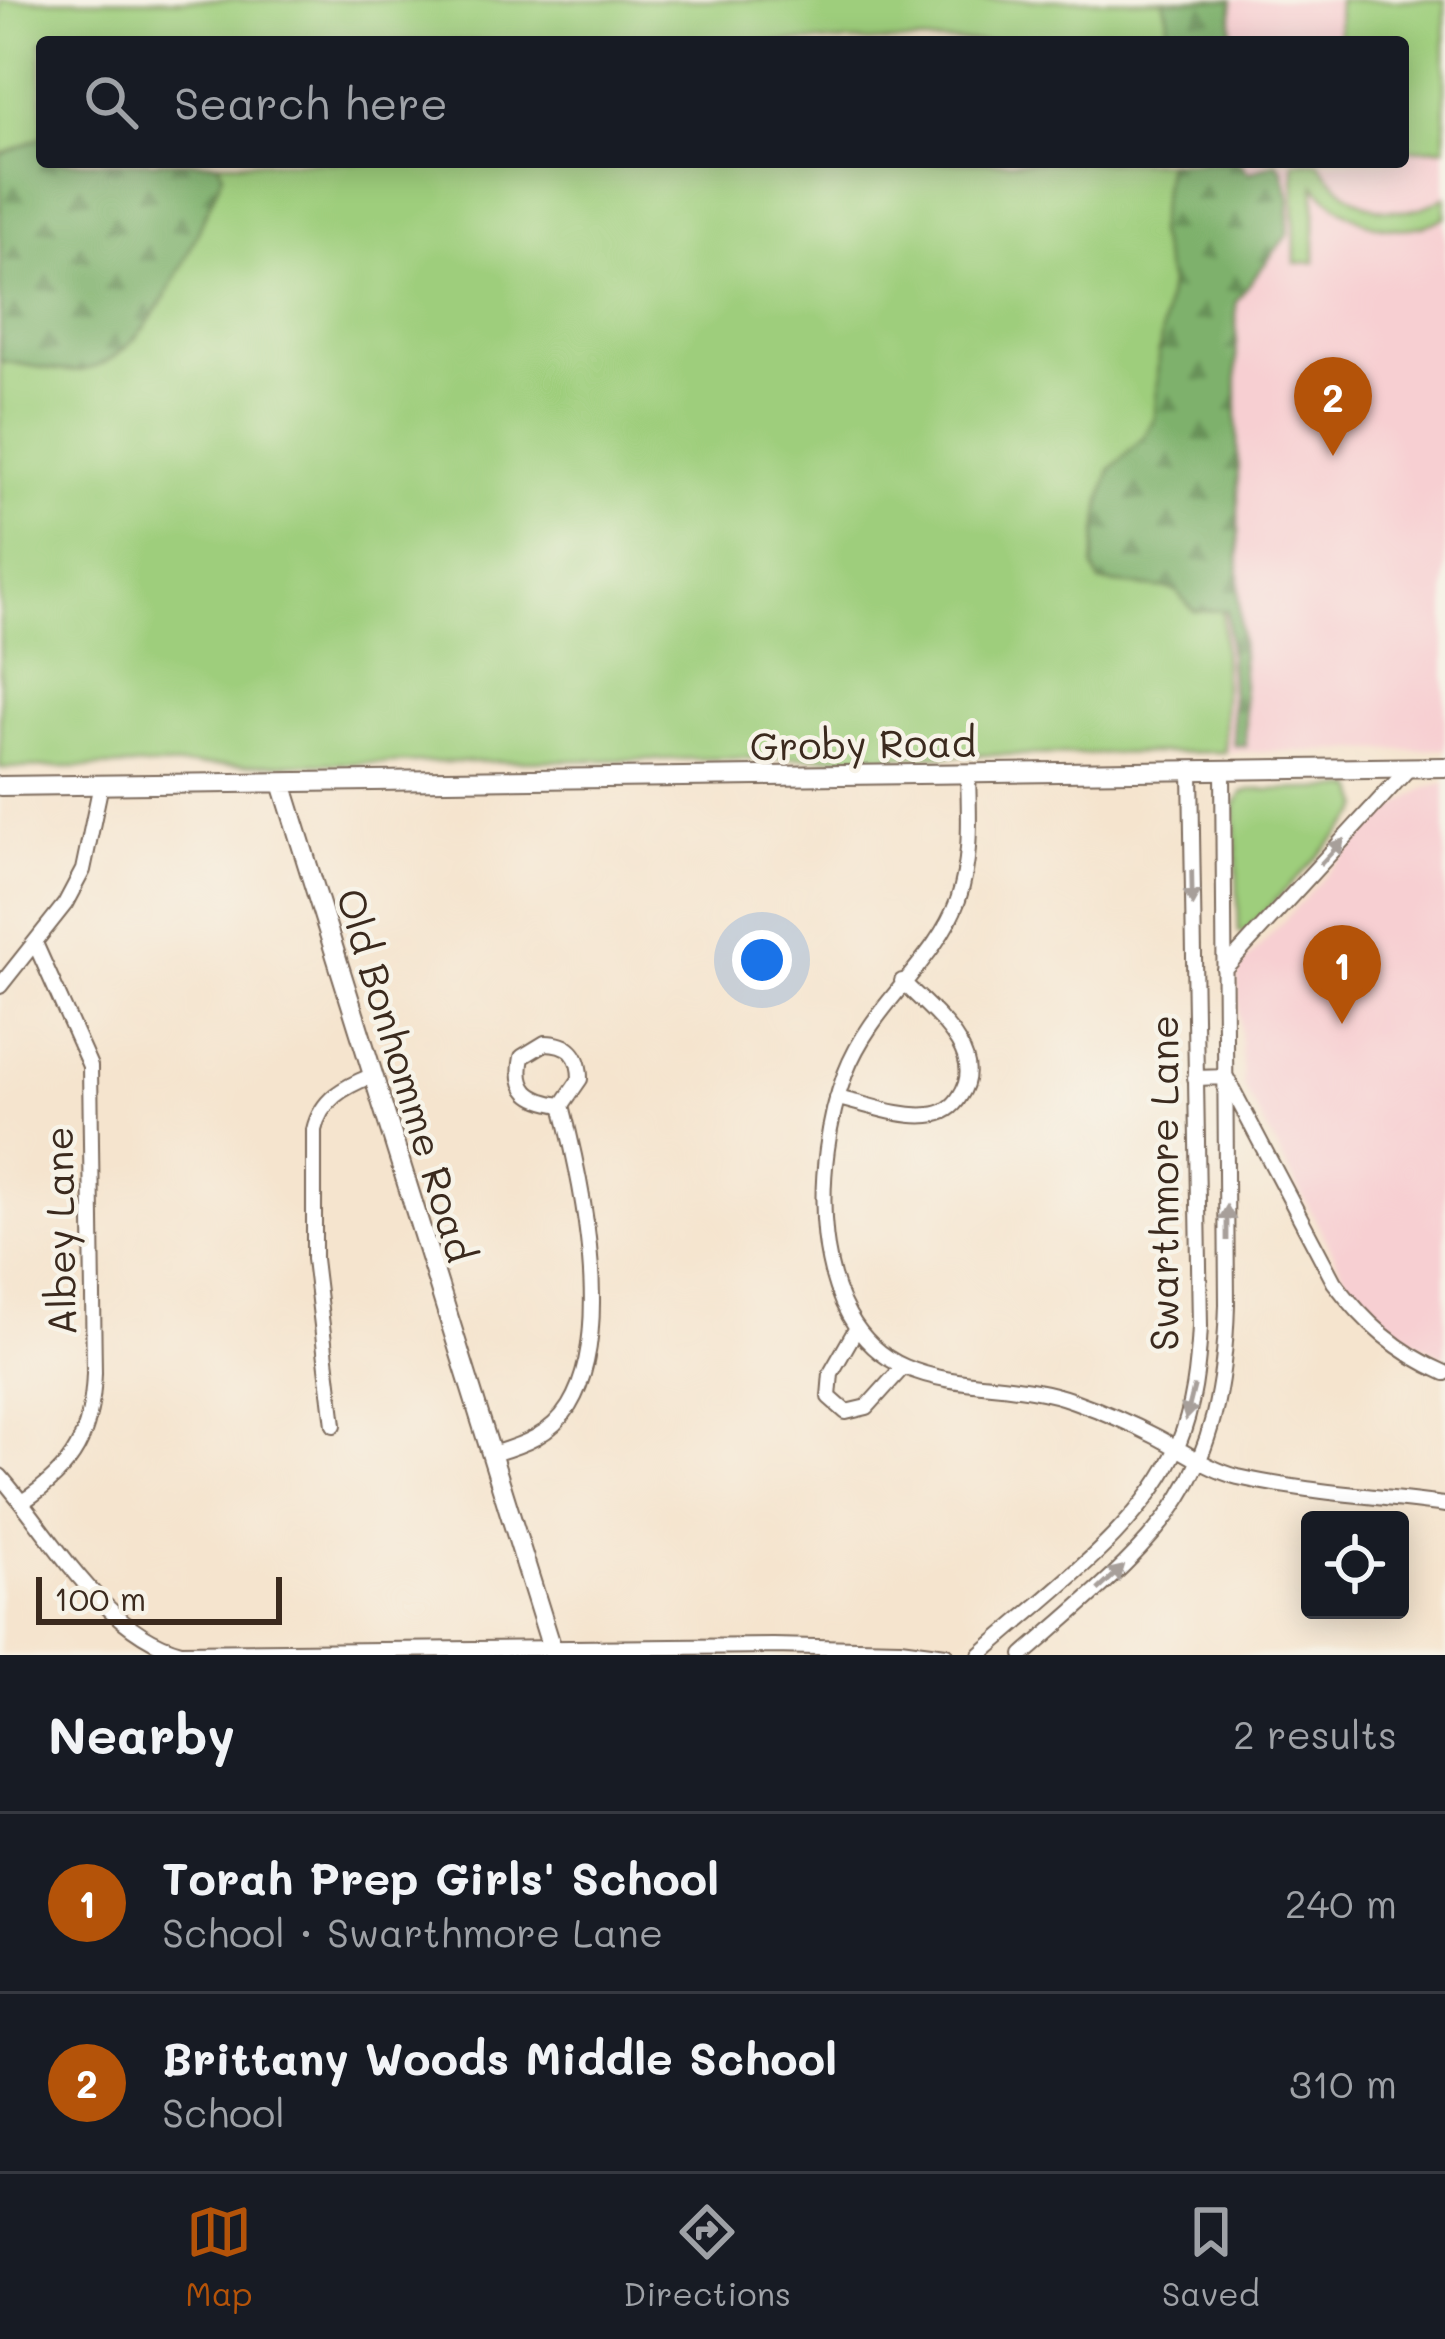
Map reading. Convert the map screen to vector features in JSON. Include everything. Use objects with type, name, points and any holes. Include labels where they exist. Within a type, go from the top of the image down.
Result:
[{"type":"street","name":"Groby Road","points":[[282,783],[1445,767]]},
{"type":"street","points":[[1224,969],[1408,768]]},
{"type":"street","name":"Swarthmore Lane","points":[[1023,1655],[1151,1540],[1202,1461],[1213,1424],[1226,1342],[1223,770]]},
{"type":"street","name":"Swarthmore Lane","points":[[980,1655],[1136,1512],[1177,1447],[1193,1393],[1200,1325],[1191,771]]},
{"type":"street","points":[[968,774],[969,848],[956,904],[924,958],[865,1030],[837,1098],[826,1168],[826,1242],[836,1292],[856,1331],[903,1367],[940,1378],[1034,1388],[1104,1413],[1234,1476],[1445,1505]]},
{"type":"street","points":[[0,786],[282,783]]},
{"type":"street","name":"Old Bonhomme Road","points":[[282,783],[553,1652]]},
{"type":"street","points":[[0,986],[65,904],[83,870],[101,784]]},
{"type":"street","name":"Albey Lane","points":[[22,1502],[74,1457],[91,1416],[94,1372],[90,1066],[35,943]]},
{"type":"street","points":[[837,1098],[927,1115],[952,1106],[964,1090],[969,1073],[965,1054],[902,981]]},
{"type":"street","points":[[492,1454],[538,1437],[554,1425],[579,1386],[585,1358],[590,1245],[562,1105],[580,1079],[578,1059],[564,1045],[535,1046],[522,1057],[519,1078],[523,1090],[536,1100],[562,1105]]},
{"type":"street","points":[[334,1424],[314,1259],[314,1130],[321,1109],[333,1096],[371,1076]]},
{"type":"street","points":[[1196,1078],[1226,1077],[1334,1282],[1374,1330],[1445,1373]]},
{"type":"street","points":[[856,1331],[832,1372],[829,1397],[835,1406],[846,1412],[867,1407],[903,1367]]},
{"type":"street","points":[[0,1476],[122,1621],[143,1638],[180,1653],[845,1647],[946,1655]]},
{"type":"shaded area","points":[[1214,0],[1445,0],[1445,749],[1225,752],[1216,168],[1409,168],[1409,36],[1214,36]]},
{"type":"shaded area","points":[[1445,783],[1445,1357],[1405,1337],[1373,1311],[1348,1281],[1243,1085],[1237,978],[1240,968],[1380,817],[1424,789]]},
{"type":"green space","points":[[0,0],[1214,0],[1214,36],[36,36],[36,168],[1216,168],[1225,752],[0,768]]},
{"type":"green space","points":[[1163,0],[1232,0],[1232,36],[1166,36],[1168,18]]},
{"type":"green space","points":[[1338,0],[1445,0],[1445,148],[1409,149],[1409,36],[1339,36]]},
{"type":"green space","points":[[36,140],[36,168],[220,168],[223,174],[167,294],[125,348],[100,365],[73,371],[0,361],[0,155]]},
{"type":"green space","points":[[1166,168],[1245,168],[1249,173],[1282,168],[1290,199],[1288,234],[1236,301],[1239,595],[1246,746],[1234,745],[1227,610],[1194,611],[1176,591],[1100,582],[1093,566],[1110,470],[1144,437],[1155,417],[1169,284],[1157,232]]},
{"type":"green space","points":[[1294,168],[1324,168],[1344,191],[1374,208],[1408,211],[1445,197],[1445,218],[1391,228],[1358,219],[1315,185],[1315,262],[1295,263]]},
{"type":"green space","points":[[1356,788],[1362,806],[1359,814],[1245,932],[1239,932],[1235,806],[1242,793]]},
{"type":"place","name":"Brittany Woods Middle School","points":[[1333,456]]},
{"type":"place","name":"Torah Prep Girls' School","points":[[1342,1024]]}]
